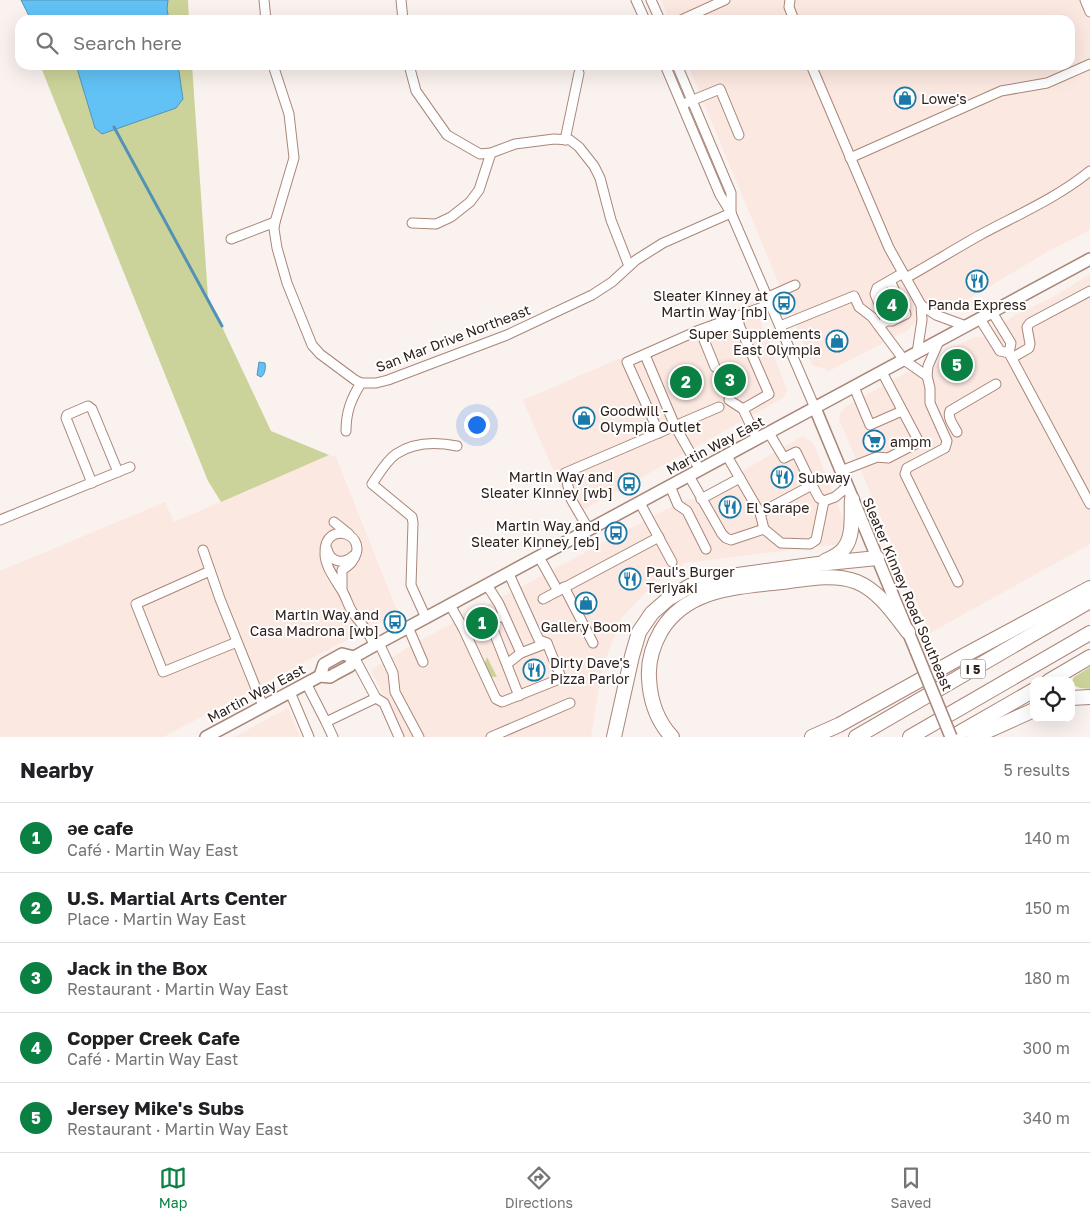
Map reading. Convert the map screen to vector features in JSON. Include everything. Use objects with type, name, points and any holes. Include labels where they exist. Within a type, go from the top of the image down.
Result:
[{"type":"highway","points":[[818,564],[836,556],[846,547],[850,529],[850,493]]},
{"type":"highway","points":[[614,737],[639,632],[645,621],[660,605],[690,586],[716,578],[877,558]]},
{"type":"highway","points":[[672,737],[665,729],[654,707],[649,685],[650,662],[658,637],[666,625],[686,604],[698,598],[722,590],[745,586],[820,577],[850,580],[858,582],[872,592],[886,605],[908,632]]},
{"type":"highway","points":[[812,737],[839,725],[1090,588]]},
{"type":"highway","name":"I 5","points":[[856,737],[1090,601]]},
{"type":"highway","name":"I 5","points":[[910,737],[1090,633]]},
{"type":"highway","points":[[1056,677],[1090,657]]},
{"type":"highway","points":[[952,737],[1030,692]]},
{"type":"highway","points":[[1075,698],[1090,697]]},
{"type":"highway","points":[[974,737],[1030,712]]},
{"type":"main road","name":"Martin Way East","points":[[206,737],[320,676],[330,677],[350,666],[354,657],[377,644],[1090,259]]},
{"type":"main road","name":"Sleater Kinney Road Southeast","points":[[815,408],[952,737]]},
{"type":"street","points":[[264,0],[266,15]]},
{"type":"street","points":[[401,0],[402,15]]},
{"type":"street","points":[[636,0],[643,15]]},
{"type":"street","points":[[651,0],[658,15]]},
{"type":"street","points":[[692,15],[725,0]]},
{"type":"street","points":[[790,0],[789,8],[792,15]]},
{"type":"street","points":[[1085,0],[1090,12]]},
{"type":"street","points":[[850,158],[1001,92],[1046,84],[1090,64]]},
{"type":"street","name":"San Mar Drive Northeast","points":[[275,70],[289,114],[294,158],[275,222],[274,229],[277,248],[287,283],[312,345],[332,364],[361,383],[376,383],[388,380],[507,335],[592,296],[612,282],[636,260],[663,243],[731,212]]},
{"type":"street","points":[[410,70],[416,91],[447,135],[480,154],[491,153],[515,144],[554,139],[570,140],[579,147],[594,166],[605,192],[616,235],[629,266]]},
{"type":"street","points":[[667,70],[720,196],[731,212],[770,300],[815,408]]},
{"type":"street","points":[[680,70],[731,194],[731,212]]},
{"type":"street","points":[[813,70],[889,248],[921,306],[922,320],[917,353]]},
{"type":"street","points":[[565,140],[579,73]]},
{"type":"street","points":[[682,106],[720,89],[739,135]]},
{"type":"street","points":[[412,222],[436,224],[451,217],[470,202],[479,190],[491,153]]},
{"type":"street","points":[[927,376],[904,360],[882,324],[875,294],[877,288],[905,276],[1032,208],[1077,181],[1090,170]]},
{"type":"street","points":[[231,239],[275,222]]},
{"type":"street","points":[[882,324],[906,314],[890,281]]},
{"type":"street","points":[[715,367],[704,340],[707,336],[738,320],[796,285]]},
{"type":"street","points":[[980,319],[1000,351],[1011,356],[1029,348],[1027,326],[1030,323],[1090,291]]},
{"type":"street","points":[[780,326],[854,296],[859,307],[882,324]]},
{"type":"street","points":[[921,306],[936,315],[966,326]]},
{"type":"street","points":[[992,312],[1011,343],[1011,356],[1090,504]]},
{"type":"street","points":[[659,433],[627,362],[697,331],[738,320]]},
{"type":"street","points":[[738,320],[769,394],[743,408]]},
{"type":"street","points":[[939,341],[928,366],[927,376],[930,388],[930,403],[947,441],[947,446],[907,468],[905,474],[958,582]]},
{"type":"street","points":[[645,354],[675,426],[700,470]]},
{"type":"street","points":[[841,471],[877,457],[888,458],[919,442],[882,372]]},
{"type":"street","points":[[346,431],[346,419],[350,403],[361,383]]},
{"type":"street","points":[[957,432],[948,414],[950,411],[996,384]]},
{"type":"street","points":[[854,387],[870,425],[902,411]]},
{"type":"street","points":[[729,400],[743,408],[757,439]]},
{"type":"street","points":[[92,483],[66,418],[67,415],[84,407],[88,406],[92,409],[118,472]]},
{"type":"street","points":[[589,530],[571,499],[565,473],[719,407]]},
{"type":"street","points":[[769,433],[784,458],[796,452],[819,498],[824,501]]},
{"type":"street","points":[[426,618],[411,585],[412,517],[372,484],[385,464],[397,453],[417,445],[439,442],[456,446]]},
{"type":"street","points":[[727,456],[760,513],[764,529],[781,543],[810,544],[814,542],[824,501]]},
{"type":"street","points":[[0,520],[130,467]]},
{"type":"street","points":[[689,476],[726,538],[732,540],[764,529]]},
{"type":"street","points":[[702,498],[740,478]]},
{"type":"street","points":[[760,513],[812,485]]},
{"type":"street","points":[[670,486],[678,505],[687,511],[706,549]]},
{"type":"street","points":[[824,501],[850,493]]},
{"type":"street","points":[[640,502],[672,562]]},
{"type":"street","points":[[342,590],[342,570],[352,561],[356,544],[349,534],[334,522],[333,535],[324,552],[325,557],[335,581],[342,590],[353,613],[377,644],[393,673],[395,692],[419,737]]},
{"type":"street","points":[[543,599],[659,537]]},
{"type":"street","points":[[327,544],[329,554],[334,560],[343,562],[354,556]]},
{"type":"street","points":[[203,550],[263,706]]},
{"type":"street","points":[[539,557],[561,589],[593,643]]},
{"type":"street","points":[[210,571],[136,604],[163,672],[237,642]]},
{"type":"street","points":[[450,605],[465,632],[496,699],[502,702],[557,680],[560,676],[547,644],[539,640],[509,574]]},
{"type":"street","points":[[487,585],[521,653]]},
{"type":"street","points":[[465,632],[483,617],[492,620],[504,616]]},
{"type":"street","points":[[492,620],[492,627],[519,696]]},
{"type":"street","points":[[408,628],[423,662]]},
{"type":"street","points":[[507,664],[521,653],[547,644]]},
{"type":"street","points":[[354,657],[376,698],[384,703],[399,737]]},
{"type":"street","points":[[306,683],[333,737]]},
{"type":"street","points":[[290,692],[309,737]]},
{"type":"street","points":[[326,722],[376,698]]},
{"type":"street","points":[[491,737],[570,703]]},
{"type":"shaded area","points":[[661,0],[1090,0],[1090,230],[1049,251],[953,308],[936,310],[932,317],[914,323],[908,330],[827,372],[826,369],[813,366],[690,70],[1075,70],[1075,15],[667,15]]},
{"type":"shaded area","points":[[1090,274],[1090,544],[930,633],[839,420],[840,413],[845,407],[907,372],[913,372],[918,375],[932,369],[952,348],[974,337],[983,337],[1015,315],[1053,297]]},
{"type":"shaded area","points":[[753,301],[787,390],[783,398],[573,516],[523,400]]},
{"type":"shaded area","points":[[803,437],[812,442],[815,447],[844,521],[844,534],[840,544],[685,563],[654,584],[621,618],[602,669],[591,737],[404,737],[371,670],[412,645],[680,502],[697,498]]},
{"type":"shaded area","points":[[329,455],[336,457],[398,613],[163,737],[0,737],[0,571],[165,502],[174,522]]},
{"type":"shaded area","points":[[288,708],[300,737],[234,737]]},
{"type":"green space","points":[[168,0],[188,0],[189,15],[168,15]]},
{"type":"green space","points":[[42,70],[78,70],[95,128],[102,134],[176,108],[183,99],[179,70],[192,70],[208,297],[271,431],[329,455],[221,502],[208,481]]},
{"type":"green space","points":[[487,657],[497,677],[485,677],[482,671]]},
{"type":"green space","points":[[1090,667],[1090,689],[1075,686],[1074,677]]},
{"type":"water","points":[[21,0],[168,0],[168,15],[28,15]]},
{"type":"water","points":[[78,70],[179,70],[183,99],[176,108],[102,134],[95,128]]},
{"type":"water","points":[[259,362],[265,363],[264,373],[261,377],[257,375]]},
{"type":"waterway","points":[[114,127],[222,326]]},
{"type":"tunnel","points":[[715,367],[729,400]]},
{"type":"place","name":"Lowe's","points":[[905,98]]},
{"type":"place","name":"Panda Express","points":[[977,281]]},
{"type":"place","name":"Sleater Kinney at Martin Way [nb]","points":[[784,303]]},
{"type":"place","name":"Copper Creek Cafe","points":[[892,305]]},
{"type":"place","name":"Super Supplements East Olympia","points":[[837,341]]},
{"type":"place","name":"Jersey Mike's Subs","points":[[957,365]]},
{"type":"place","name":"Jack in the Box","points":[[730,380]]},
{"type":"place","name":"U.S. Martial Arts Center","points":[[686,382]]},
{"type":"place","name":"Goodwill - Olympia Outlet","points":[[584,418]]},
{"type":"place","name":"ampm","points":[[874,441]]},
{"type":"place","name":"Subway","points":[[782,477]]},
{"type":"place","name":"Martin Way and Sleater Kinney [wb]","points":[[629,484]]},
{"type":"place","name":"El Sarape","points":[[730,507]]},
{"type":"place","name":"Martin Way and Sleater Kinney [eb]","points":[[616,533]]},
{"type":"place","name":"Paul's Burger Teriyaki","points":[[630,579]]},
{"type":"place","name":"Gallery Boom","points":[[586,603]]},
{"type":"place","name":"Martin Way and Casa Madrona [wb]","points":[[395,622]]},
{"type":"place","name":"əe cafe","points":[[482,623]]},
{"type":"place","name":"Dirty Dave's Pizza Parlor","points":[[534,670]]}]
